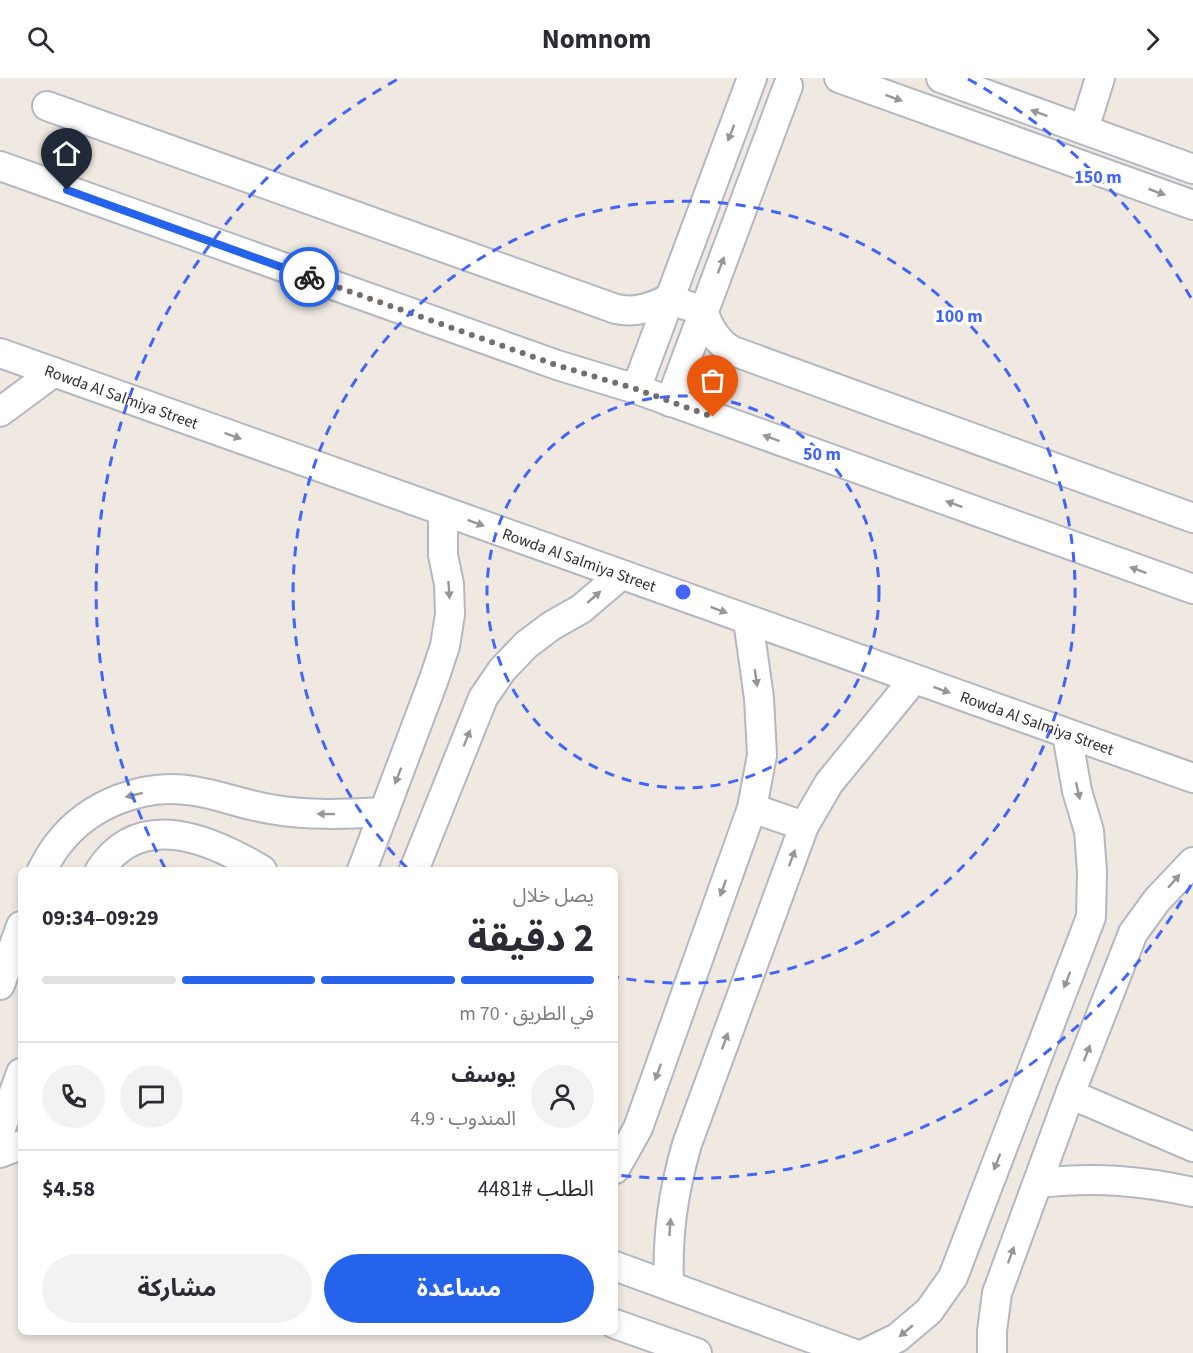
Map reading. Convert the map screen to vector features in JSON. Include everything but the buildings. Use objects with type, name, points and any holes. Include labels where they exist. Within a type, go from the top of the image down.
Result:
[{"type":"street","points":[[636,389],[752,78]]},
{"type":"street","points":[[839,78],[1193,205]]},
{"type":"street","points":[[941,78],[1193,169]]},
{"type":"street","points":[[1084,129],[1100,78]]},
{"type":"street","points":[[670,402],[788,81]]},
{"type":"street","points":[[47,106],[616,309],[637,310],[668,299],[703,311]]},
{"type":"street","points":[[0,166],[556,365],[636,389],[1193,589]]},
{"type":"street","points":[[703,311],[706,322],[717,339],[724,347],[733,351],[1193,519]]},
{"type":"street","name":"Rowda Al Salmiya Street","points":[[0,353],[1193,778]]},
{"type":"street","points":[[0,412],[54,372]]},
{"type":"street","points":[[363,867],[445,646],[450,614],[449,584],[444,555],[443,511]]},
{"type":"street","points":[[415,867],[483,698],[502,670],[526,645],[550,626],[581,609],[621,575]]},
{"type":"street","points":[[618,1164],[638,1128],[752,808],[762,755],[759,698],[748,620]]},
{"type":"street","points":[[669,1285],[668,1249],[671,1214],[680,1167],[804,826],[829,783],[914,679]]},
{"type":"street","points":[[866,1353],[897,1338],[929,1311],[953,1277],[1091,917],[1092,872],[1089,831],[1077,791],[1067,734]]},
{"type":"street","points":[[44,867],[59,842],[86,816],[119,798],[155,790],[193,790],[236,803],[305,813],[384,812]]},
{"type":"street","points":[[752,808],[804,826]]},
{"type":"street","points":[[102,867],[124,846],[150,834],[179,834],[213,845],[257,867]]},
{"type":"street","points":[[992,1353],[997,1293],[1070,1094],[1133,933],[1157,900],[1193,862]]},
{"type":"street","points":[[1091,917],[1133,933]]},
{"type":"street","points":[[0,985],[18,934]]},
{"type":"street","points":[[0,1131],[18,1081]]},
{"type":"street","points":[[1070,1094],[1193,1147]]},
{"type":"street","points":[[0,1153],[18,1146]]},
{"type":"street","points":[[1038,1182],[1117,1179],[1193,1192]]},
{"type":"street","points":[[618,1267],[852,1353]]},
{"type":"street","points":[[953,1277],[997,1293]]},
{"type":"street","points":[[618,1325],[697,1353]]},
{"type":"way so far","points":[[309,277],[556,365],[636,389],[713,417]]},
{"type":"route","points":[[67,190],[309,277]]}]
